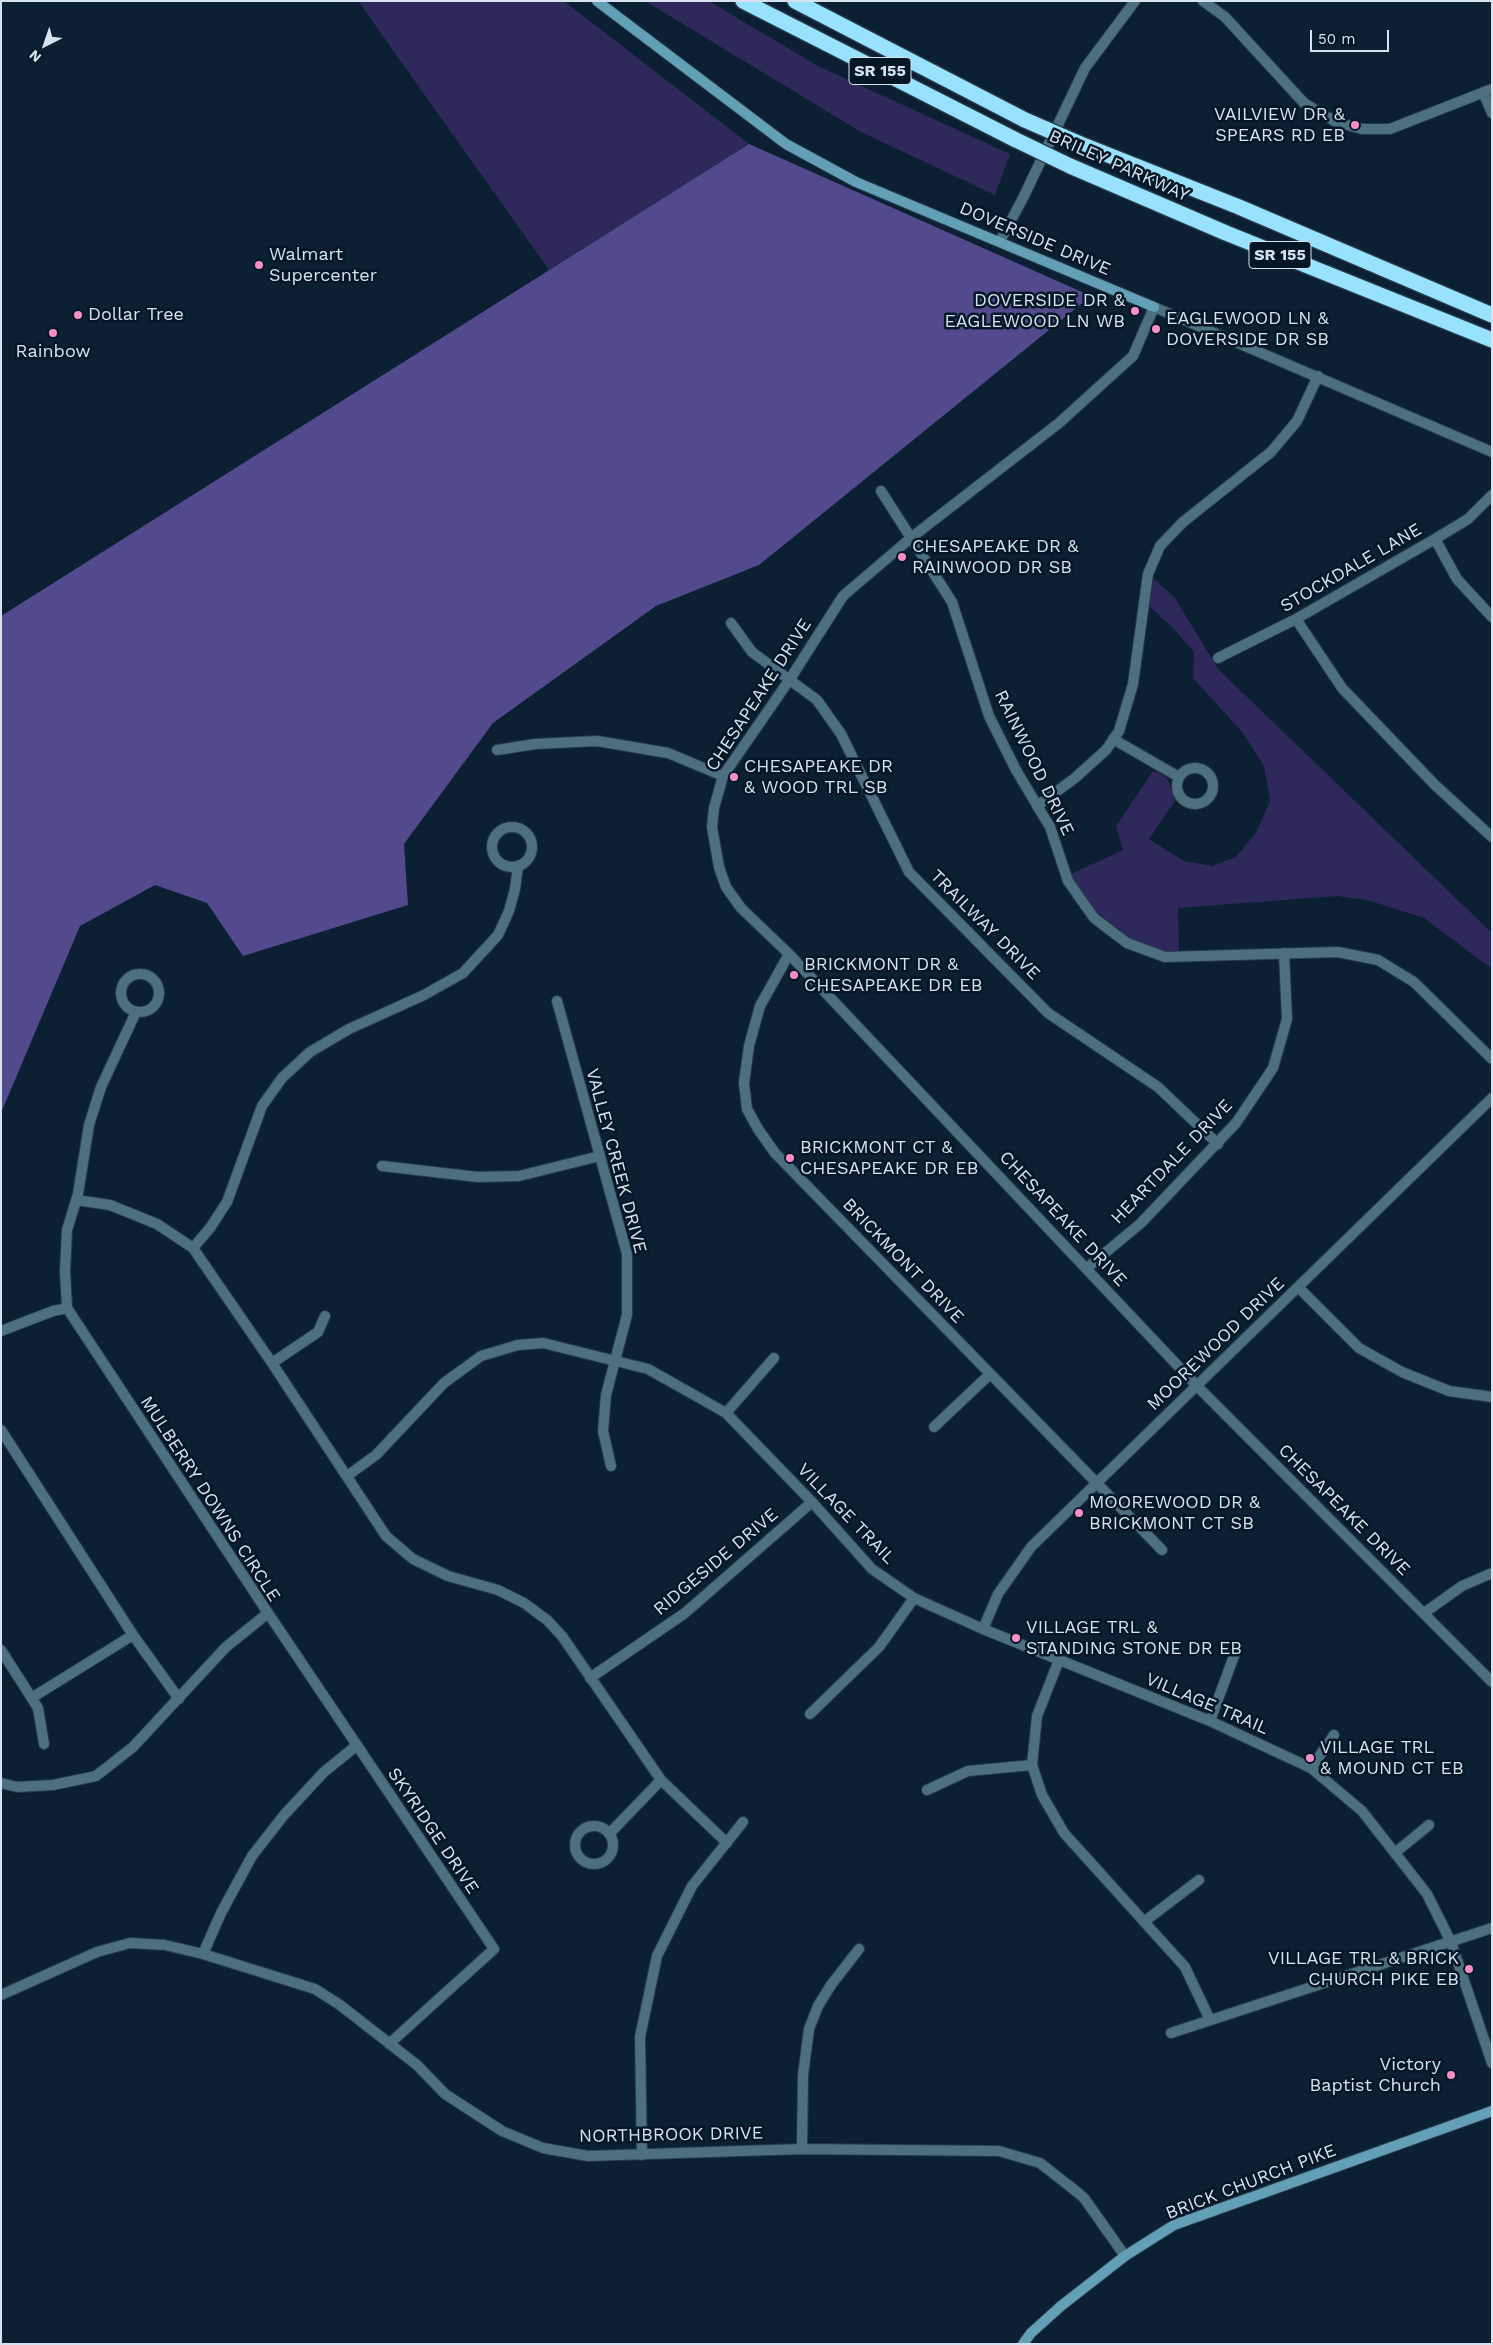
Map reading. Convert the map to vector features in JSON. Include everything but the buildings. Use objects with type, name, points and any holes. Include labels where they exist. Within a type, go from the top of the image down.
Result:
[{"type":"highway","name":"BRILEY PARKWAY","points":[[743,1],[1070,166],[1226,233],[1492,340]]},
{"type":"highway","name":"BRILEY PARKWAY","points":[[796,1],[1026,120],[1078,143],[1239,207],[1492,315]]},
{"type":"street","name":"DOVERSIDE DRIVE","points":[[597,1],[786,144],[856,182],[1000,241],[1492,452]]},
{"type":"street","points":[[1000,241],[1023,198],[1085,68],[1134,1]]},
{"type":"street","points":[[1203,1],[1225,17],[1304,103],[1336,122],[1362,129],[1390,129],[1488,91],[1492,114]]},
{"type":"street","name":"CHESAPEAKE DRIVE","points":[[1154,307],[1133,356],[1059,423],[912,537],[842,596],[790,678],[723,776],[714,808],[712,827],[715,848],[726,887],[741,908],[789,954],[1196,1385],[1492,1682]]},
{"type":"street","points":[[1037,806],[1075,778],[1106,750],[1119,731],[1133,684],[1148,574],[1160,546],[1183,522],[1271,452],[1297,421],[1318,376]]},
{"type":"street","name":"RAINWOOD DRIVE","points":[[881,491],[952,602],[989,716],[1016,770],[1050,827],[1068,881],[1094,918],[1127,943],[1165,957],[1338,952],[1378,960],[1414,982],[1492,1059]]},
{"type":"street","name":"STOCKDALE LANE","points":[[1218,658],[1296,619],[1435,540],[1468,519],[1492,495]]},
{"type":"street","points":[[1435,540],[1457,579],[1492,617]]},
{"type":"street","points":[[1296,619],[1342,688],[1435,785],[1492,837]]},
{"type":"street","name":"TRAILWAY DRIVE","points":[[731,623],[752,652],[790,678],[817,700],[842,734],[909,872],[1048,1013],[1158,1087],[1218,1144]]},
{"type":"street","points":[[1114,739],[1179,777]]},
{"type":"street","points":[[498,750],[535,744],[597,740],[668,753],[723,776]]},
{"type":"street","points":[[193,1248],[210,1228],[227,1202],[262,1106],[282,1078],[310,1052],[349,1029],[424,995],[463,973],[498,935],[511,904],[518,867],[529,859],[532,853],[531,840],[522,830],[509,827],[498,833],[492,845],[492,852],[495,858],[505,866],[518,867]]},
{"type":"street","name":"HEARTDALE DRIVE","points":[[1087,1268],[1141,1223],[1218,1144],[1236,1124],[1273,1068],[1287,1019],[1284,953]]},
{"type":"street","name":"BRICKMONT DRIVE","points":[[789,954],[760,1006],[749,1046],[744,1083],[747,1109],[758,1129],[776,1153],[1162,1550]]},
{"type":"street","name":"VALLEY CREEK DRIVE","points":[[557,1001],[627,1254],[627,1315],[606,1395],[603,1431],[612,1466]]},
{"type":"street","points":[[1,1331],[67,1308],[65,1271],[67,1230],[76,1200],[89,1125],[101,1087],[136,1012]]},
{"type":"street","name":"MOOREWOOD DRIVE","points":[[982,1629],[998,1594],[1031,1547],[1492,1098]]},
{"type":"street","points":[[382,1166],[478,1177],[519,1176],[600,1156]]},
{"type":"street","points":[[76,1200],[110,1206],[157,1224],[193,1248],[272,1363],[386,1536],[413,1559],[448,1576],[498,1590],[524,1603],[562,1636],[661,1780],[727,1843]]},
{"type":"street","points":[[1298,1287],[1359,1348],[1402,1372],[1449,1391],[1492,1397]]},
{"type":"street","name":"MULBERRY DOWNS CIRCLE","points":[[1,1783],[17,1787],[44,1786],[96,1776],[133,1747],[179,1700],[226,1646],[268,1613],[67,1308]]},
{"type":"street","points":[[272,1363],[318,1332],[325,1316]]},
{"type":"street","name":"VILLAGE TRAIL","points":[[347,1476],[376,1455],[444,1383],[481,1356],[518,1345],[543,1343],[648,1369],[726,1413],[812,1502],[872,1570],[914,1598],[982,1629],[1210,1721],[1311,1768],[1362,1812],[1396,1852],[1427,1894],[1451,1942],[1492,2063]]},
{"type":"street","points":[[726,1413],[774,1358]]},
{"type":"street","points":[[934,1427],[989,1374]]},
{"type":"street","points":[[1,1430],[133,1635],[179,1700]]},
{"type":"street","name":"RIDGESIDE DRIVE","points":[[590,1678],[685,1613],[812,1502]]},
{"type":"street","points":[[1424,1613],[1462,1586],[1492,1573]]},
{"type":"street","points":[[810,1714],[879,1647],[914,1598]]},
{"type":"street","name":"SKYRIDGE DRIVE","points":[[268,1613],[494,1949],[389,2044]]},
{"type":"street","points":[[33,1697],[133,1635]]},
{"type":"street","points":[[1,1650],[33,1697],[42,1722],[44,1744]]},
{"type":"street","points":[[1210,1721],[1234,1656]]},
{"type":"street","points":[[1059,1660],[1037,1716],[1032,1765],[1042,1795],[1064,1833],[1185,1967],[1210,2020]]},
{"type":"street","points":[[1311,1768],[1334,1735]]},
{"type":"street","points":[[203,1954],[221,1913],[252,1856],[284,1815],[324,1772],[356,1746]]},
{"type":"street","points":[[927,1790],[968,1771],[1032,1765]]},
{"type":"street","points":[[610,1834],[661,1780]]},
{"type":"street","points":[[642,2155],[640,2037],[657,1956],[692,1886],[743,1822]]},
{"type":"street","points":[[1396,1852],[1429,1825]]},
{"type":"street","points":[[1145,1921],[1199,1880]]},
{"type":"street","points":[[1171,2033],[1492,1928]]},
{"type":"street","name":"NORTHBROOK DRIVE","points":[[1,1995],[97,1952],[130,1943],[165,1945],[203,1954],[315,1989],[340,2005],[417,2065],[445,2094],[502,2131],[543,2148],[588,2156],[802,2149],[999,2151],[1040,2163],[1084,2198],[1126,2256]]},
{"type":"street","points":[[802,2149],[803,2075],[809,2029],[818,2006],[831,1985],[859,1949]]},
{"type":"street","name":"BRICK CHURCH PIKE","points":[[1024,2344],[1031,2333],[1061,2306],[1126,2256],[1174,2225],[1492,2111]]},
{"type":"shaded area","points":[[358,1],[564,1],[749,144],[549,270]]},
{"type":"shaded area","points":[[645,1],[709,1],[818,66],[1010,154],[995,195],[861,132]]},
{"type":"shaded area","points":[[749,144],[1091,296],[759,565],[656,606],[493,723],[404,844],[408,905],[243,956],[207,903],[155,885],[80,926],[1,1113],[1,616]]},
{"type":"shaded area","points":[[1154,579],[1175,598],[1218,669],[1492,933],[1492,969],[1424,918],[1367,900],[1337,896],[1178,908],[1179,951],[1169,952],[1146,948],[1124,937],[1099,917],[1071,874],[1123,850],[1116,826],[1153,771],[1161,774],[1168,780],[1175,801],[1149,839],[1184,861],[1212,866],[1236,857],[1257,831],[1270,801],[1264,766],[1243,733],[1193,678],[1194,652],[1174,629],[1148,605]]},
{"type":"place","name":"VAILVIEW DR & SPEARS RD EB","points":[[1355,125]]},
{"type":"place","name":"Walmart Supercenter","points":[[259,265]]},
{"type":"place","name":"DOVERSIDE DR & EAGLEWOOD LN WB","points":[[1135,311]]},
{"type":"place","name":"Dollar Tree","points":[[78,315]]},
{"type":"place","name":"EAGLEWOOD LN & DOVERSIDE DR SB","points":[[1156,329]]},
{"type":"place","name":"Rainbow","points":[[53,333]]},
{"type":"place","name":"CHESAPEAKE DR & RAINWOOD DR SB","points":[[902,557]]},
{"type":"place","name":"CHESAPEAKE DR & WOOD TRL SB","points":[[734,777]]},
{"type":"place","name":"BRICKMONT DR & CHESAPEAKE DR EB","points":[[794,975]]},
{"type":"place","name":"BRICKMONT CT & CHESAPEAKE DR EB","points":[[790,1158]]},
{"type":"place","name":"MOOREWOOD DR & BRICKMONT CT SB","points":[[1079,1513]]},
{"type":"place","name":"VILLAGE TRL & STANDING STONE DR EB","points":[[1016,1638]]},
{"type":"place","name":"VILLAGE TRL & MOUND CT EB","points":[[1310,1758]]},
{"type":"place","name":"VILLAGE TRL & BRICK CHURCH PIKE EB","points":[[1469,1969]]},
{"type":"place","name":"Victory Baptist Church","points":[[1451,2075]]}]
